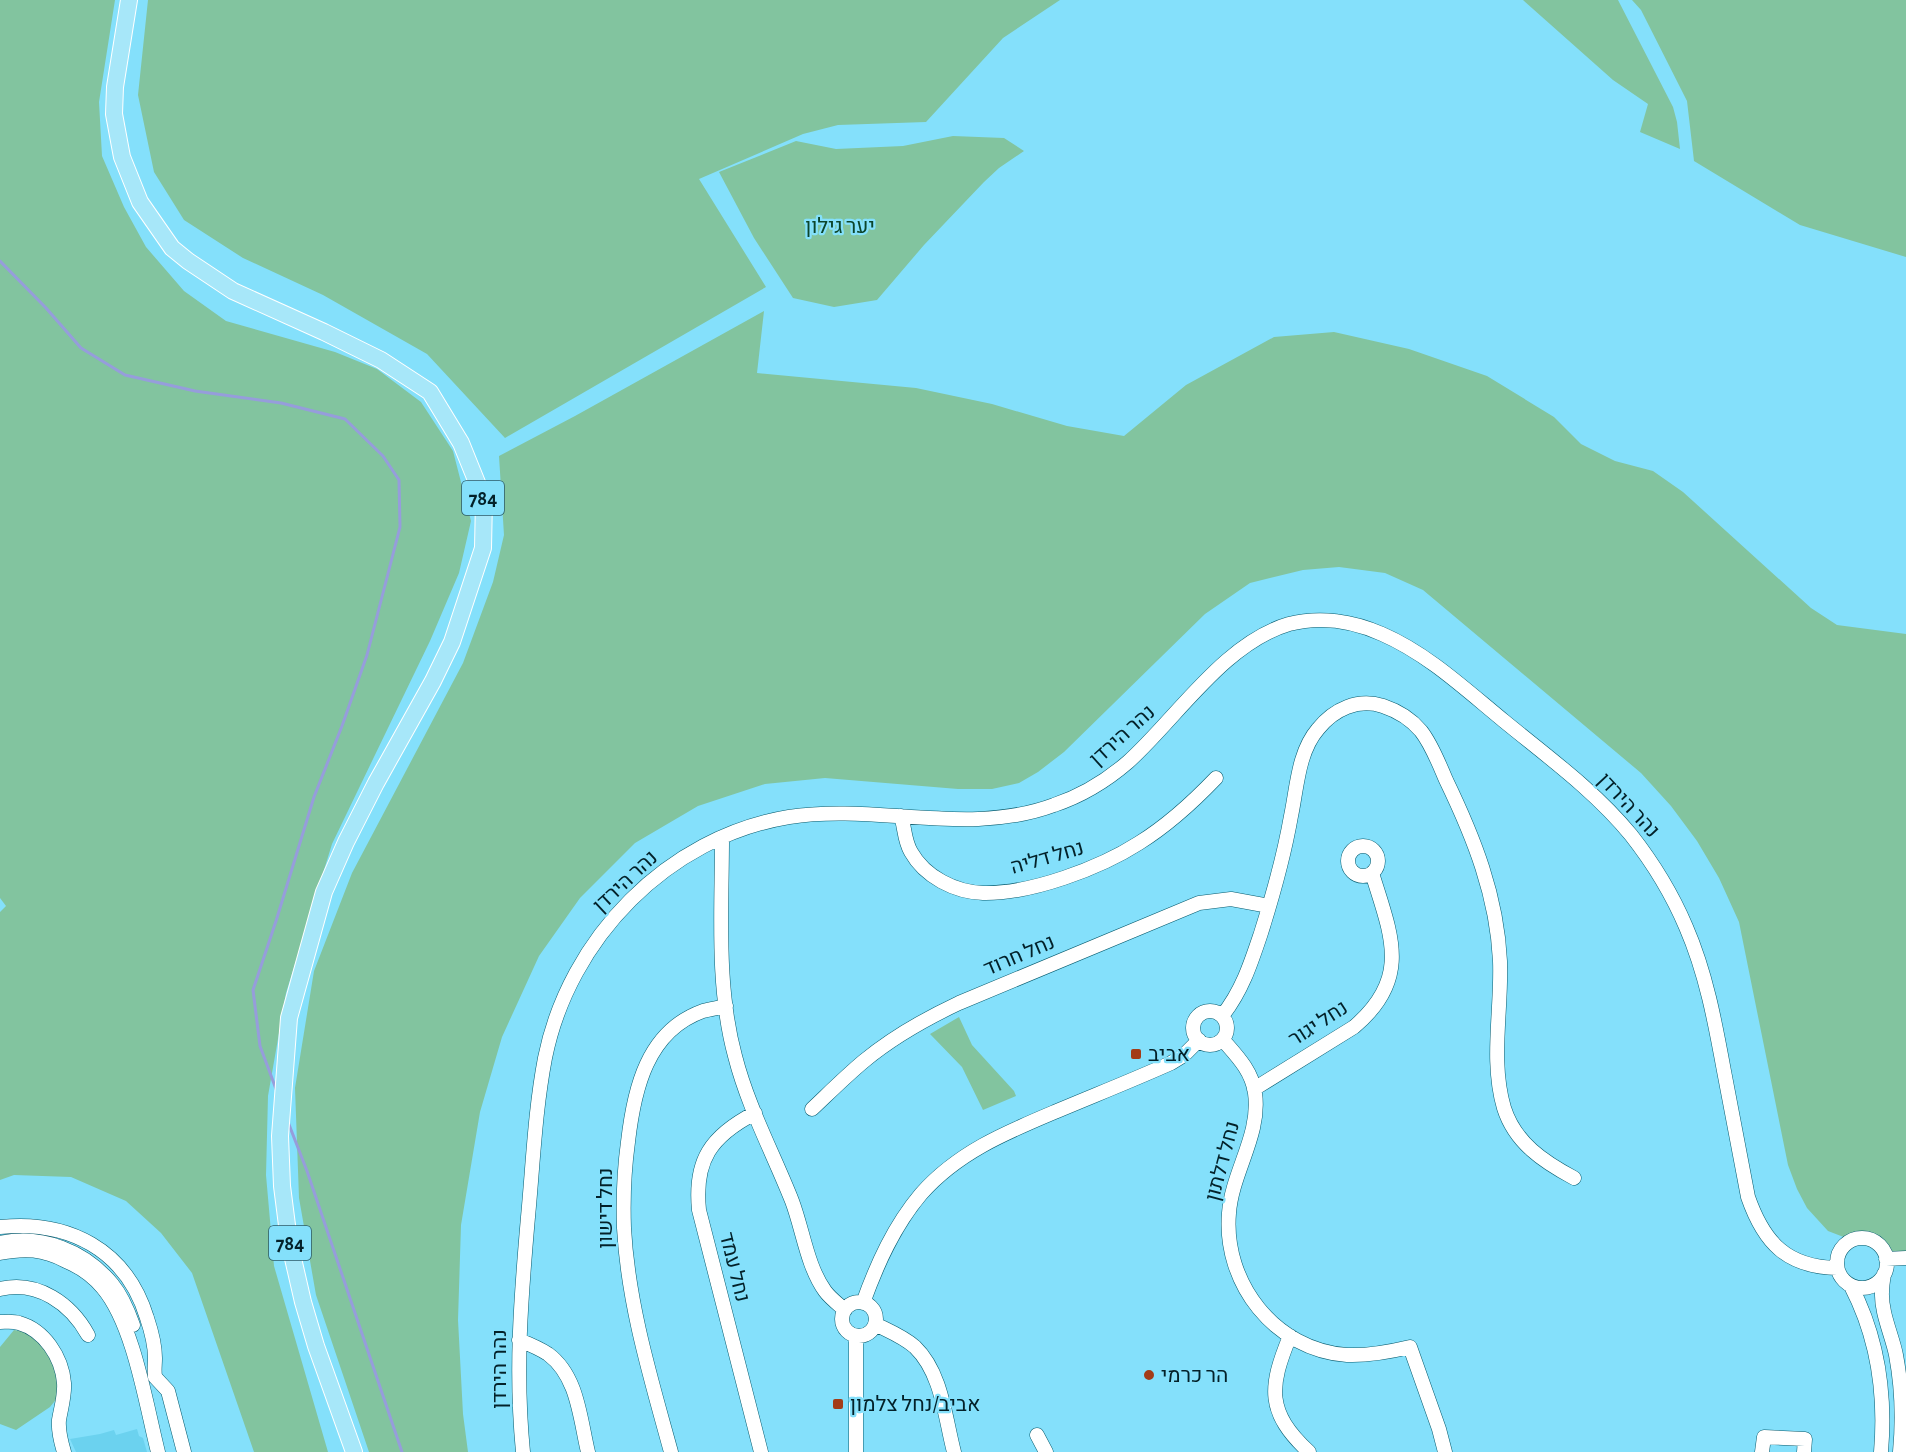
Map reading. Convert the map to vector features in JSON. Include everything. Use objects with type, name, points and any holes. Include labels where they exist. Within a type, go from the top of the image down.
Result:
[{"type":"main road","name":"784","points":[[129,0],[115,87],[114,114],[122,157],[131,181],[140,202],[165,239],[188,261],[233,291],[381,360],[430,392],[461,443],[484,500],[483,548],[452,642],[371,793],[324,892],[289,1018],[280,1136],[282,1186],[289,1241],[316,1346],[354,1452]]},
{"type":"street","name":"נהר הירדן","points":[[523,1452],[518,1386],[519,1340],[537,1117],[546,1053],[564,997],[589,949],[620,909],[657,875],[697,849],[740,830],[784,818],[829,812],[963,820],[992,819],[1047,808],[1073,798],[1099,784],[1125,765],[1228,660],[1247,645],[1268,633],[1300,622],[1334,620],[1358,625],[1384,634],[1411,649],[1440,669],[1581,784],[1606,807],[1646,855],[1675,903],[1704,977],[1716,1025],[1748,1197],[1755,1216],[1775,1245],[1788,1255],[1817,1268],[1838,1268]]},
{"type":"street","points":[[1222,1016],[1233,1003],[1246,976],[1269,906],[1285,845],[1305,751],[1316,731],[1329,716],[1344,707],[1377,704],[1394,709],[1408,718],[1431,746],[1460,810],[1479,858],[1492,900],[1500,961],[1499,1085],[1505,1110],[1511,1125],[1534,1154],[1552,1167],[1574,1178]]},
{"type":"street","name":"נחל דליה","points":[[901,816],[910,851],[931,875],[958,888],[992,893],[1047,883],[1118,855],[1139,843],[1179,813],[1216,777]]},
{"type":"street","points":[[722,838],[723,963],[726,1006],[735,1055],[755,1113],[793,1203],[815,1275],[830,1297],[845,1310]]},
{"type":"street","name":"נחל יגור","points":[[1254,1089],[1354,1027],[1371,1011],[1383,993],[1391,969],[1392,944],[1372,873]]},
{"type":"street","name":"נחל חרוד","points":[[812,1109],[854,1069],[882,1047],[923,1021],[959,1003],[1192,905],[1212,900],[1231,899],[1269,906]]},
{"type":"street","name":"נחל דישון","points":[[670,1452],[640,1332],[627,1261],[623,1198],[628,1134],[637,1086],[656,1047],[669,1033],[691,1017],[704,1011],[726,1006]]},
{"type":"street","points":[[1210,1011],[1222,1016],[1227,1028],[1222,1040],[1210,1045],[1199,1040],[1194,1028],[1198,1016],[1210,1011]]},
{"type":"street","points":[[863,1303],[887,1244],[921,1194],[943,1172],[969,1152],[998,1136],[1171,1063],[1184,1055],[1199,1040]]},
{"type":"street","name":"נחל דלתון","points":[[1222,1040],[1248,1072],[1254,1089],[1256,1108],[1254,1124],[1236,1179],[1229,1212],[1229,1243],[1236,1271],[1249,1297],[1268,1319],[1290,1336],[1317,1348],[1346,1355],[1377,1354],[1410,1347],[1445,1452]]},
{"type":"street","name":"נחל עמד","points":[[755,1113],[731,1126],[709,1149],[700,1170],[698,1196],[699,1210],[761,1452]]},
{"type":"street","points":[[0,1227],[42,1226],[60,1231],[76,1236],[98,1248],[110,1258],[141,1301],[155,1357],[147,1374]]},
{"type":"street","points":[[1881,1452],[1882,1401],[1877,1359],[1864,1311],[1851,1286],[1842,1278],[1837,1260],[1847,1244],[1858,1239],[1876,1243],[1882,1249],[1886,1259],[1882,1305],[1896,1355],[1900,1385],[1900,1452]]},
{"type":"street","points":[[0,1243],[36,1240],[59,1246],[78,1254],[114,1285],[126,1305],[167,1452]]},
{"type":"street","points":[[0,1253],[36,1250],[55,1255],[90,1276],[102,1287],[115,1307],[147,1374],[158,1452]]},
{"type":"street","points":[[1886,1259],[1906,1258]]},
{"type":"street","points":[[1851,1286],[1870,1287],[1884,1274]]},
{"type":"street","points":[[0,1290],[18,1288],[47,1294],[71,1311],[88,1335]]},
{"type":"street","points":[[853,1303],[863,1303],[873,1311],[875,1324],[868,1333],[856,1336],[849,1333],[843,1325],[842,1317],[845,1310],[853,1303]]},
{"type":"street","points":[[0,1322],[17,1322],[26,1326],[44,1338],[59,1358],[64,1383],[59,1422],[60,1440],[64,1452]]},
{"type":"street","points":[[875,1324],[905,1339],[927,1362],[936,1382],[954,1452]]},
{"type":"street","points":[[856,1336],[856,1452]]},
{"type":"street","points":[[1290,1336],[1276,1376],[1275,1399],[1282,1421],[1289,1432],[1309,1452]]},
{"type":"street","points":[[519,1340],[549,1354],[565,1371],[572,1385],[588,1452]]},
{"type":"street","points":[[147,1374],[161,1381],[168,1390],[184,1452]]},
{"type":"street","points":[[1037,1436],[1046,1452]]},
{"type":"street","points":[[1762,1452],[1764,1437],[1804,1439],[1804,1452]]},
{"type":"shaded area","points":[[137,1429],[139,1436],[143,1438],[147,1452],[76,1452],[70,1439],[114,1430],[116,1435]]},
{"type":"green space","points":[[0,0],[115,0],[99,102],[102,156],[124,207],[146,247],[184,291],[226,321],[335,352],[377,369],[421,402],[453,451],[471,521],[459,573],[430,641],[332,844],[286,993],[268,1096],[266,1175],[274,1266],[328,1452],[254,1452],[192,1273],[161,1233],[126,1201],[71,1177],[14,1175],[0,1180],[0,912],[6,906],[0,898]]},
{"type":"green space","points":[[148,0],[1060,0],[1003,38],[926,122],[838,125],[803,134],[699,179],[766,287],[505,438],[427,354],[323,295],[243,258],[184,220],[154,172],[138,95]]},
{"type":"green space","points":[[1523,0],[1618,0],[1673,107],[1680,149],[1640,132],[1648,104],[1613,80]]},
{"type":"green space","points":[[1632,0],[1906,0],[1906,257],[1800,225],[1694,161],[1687,101],[1641,10]]},
{"type":"green space","name":"יער גילון","points":[[953,136],[1004,138],[1024,151],[999,168],[984,182],[924,245],[877,300],[834,307],[793,298],[754,238],[719,172],[796,141],[836,149],[903,146]]},
{"type":"green space","points":[[764,311],[757,373],[916,388],[992,404],[1067,426],[1124,436],[1186,385],[1274,337],[1334,332],[1409,349],[1487,376],[1554,417],[1581,444],[1615,461],[1653,471],[1683,492],[1811,608],[1837,625],[1906,634],[1906,1261],[1828,1231],[1807,1208],[1797,1189],[1788,1165],[1739,922],[1719,878],[1697,841],[1671,806],[1641,773],[1423,590],[1385,573],[1339,567],[1303,570],[1250,583],[1205,614],[1064,752],[1019,783],[992,789],[958,789],[825,778],[765,784],[698,806],[635,843],[580,898],[539,956],[502,1037],[480,1112],[461,1225],[458,1320],[463,1414],[468,1452],[369,1452],[316,1295],[299,1198],[295,1088],[314,971],[352,873],[463,663],[493,582],[504,535],[499,456]]},
{"type":"green space","points":[[959,1017],[972,1045],[1016,1096],[983,1110],[962,1067],[930,1034]]},
{"type":"green space","points":[[14,1330],[29,1332],[46,1347],[57,1364],[58,1397],[50,1407],[16,1430],[0,1424],[0,1347]]},
{"type":"waterway","points":[[0,261],[81,348],[125,375],[195,391],[281,403],[345,419],[383,456],[399,480],[400,527],[367,655],[314,797],[253,990],[260,1046],[276,1089]]},
{"type":"waterway","points":[[288,1122],[307,1171],[402,1452]]},
{"type":"place","name":"אביב","points":[[1136,1054]]},
{"type":"place","name":"הר כרמי","points":[[1149,1375]]},
{"type":"place","name":"אביב/נחל צלמון","points":[[838,1404]]}]
